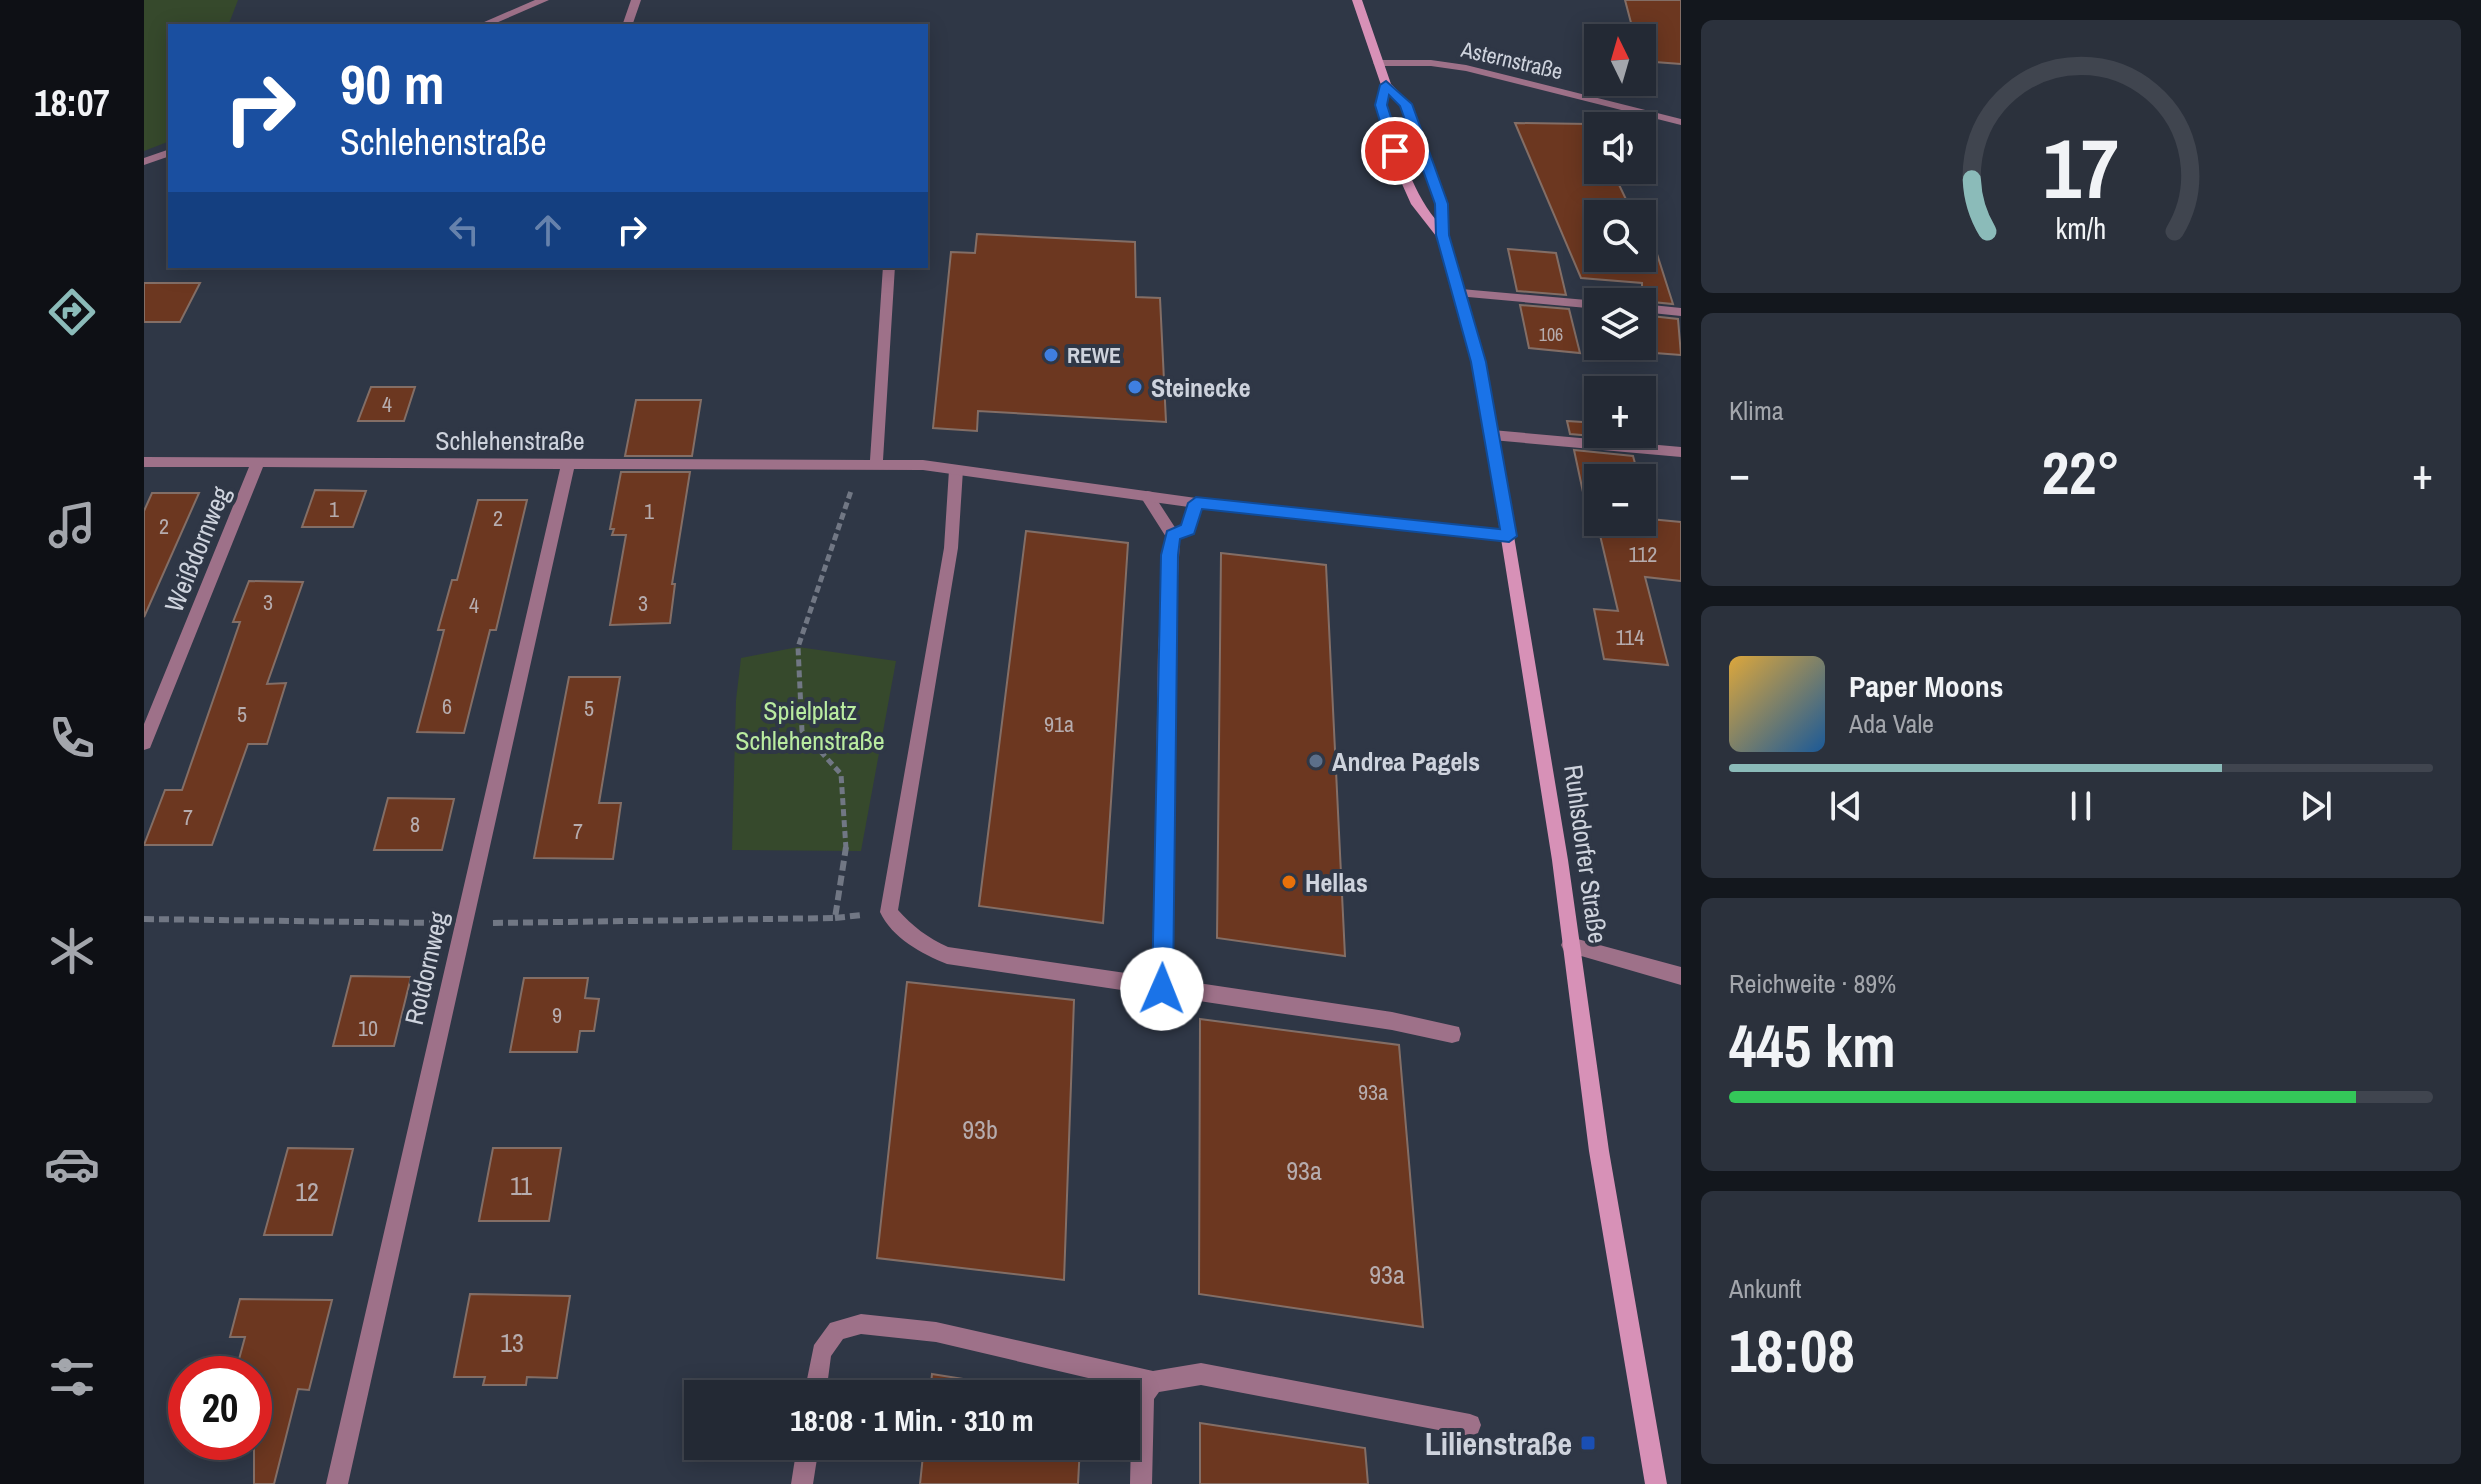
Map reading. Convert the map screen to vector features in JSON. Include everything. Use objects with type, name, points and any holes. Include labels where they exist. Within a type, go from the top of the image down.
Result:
[{"type":"main road","name":"Ruhlsdorfer Straße","points":[[1357,0],[1386,85],[1406,104],[1442,204],[1442,235],[1479,362],[1509,536],[1599,1151],[1656,1484]]},
{"type":"main road","name":"Ruhlsdorfer Straße","points":[[1386,85],[1381,105],[1404,175],[1417,204],[1442,235]]},
{"type":"street","points":[[485,24],[544,0]]},
{"type":"street","points":[[628,24],[636,0]]},
{"type":"street","name":"Asternstraße","points":[[1378,63],[1431,63],[1466,68],[1681,122]]},
{"type":"street","points":[[144,162],[168,153]]},
{"type":"street","points":[[876,465],[889,268]]},
{"type":"street","points":[[1461,293],[1584,304]]},
{"type":"street","points":[[1656,309],[1681,312]]},
{"type":"street","points":[[1492,435],[1681,452]]},
{"type":"street","name":"Schlehenstraße","points":[[144,462],[876,465],[956,470],[1196,503],[1509,536]]},
{"type":"street","name":"Weißdornweg","points":[[144,743],[258,463]]},
{"type":"street","name":"Rotdornweg","points":[[337,1484],[568,464]]},
{"type":"street","points":[[956,470],[951,548],[889,912],[902,929],[923,945],[947,955],[1392,1021],[1452,1034]]},
{"type":"street","points":[[1147,496],[1173,536],[1166,664],[1162,989]]},
{"type":"street","points":[[1173,536],[1188,529],[1196,503]]},
{"type":"street","points":[[1570,945],[1681,976]]},
{"type":"street","points":[[817,1380],[821,1352],[837,1330],[861,1324],[936,1332],[1153,1382],[1201,1374],[1470,1425]]},
{"type":"street","points":[[1141,1484],[1143,1395],[1153,1382]]},
{"type":"street","points":[[802,1484],[806,1460]]},
{"type":"path","points":[[144,919],[463,923],[835,918],[846,851],[841,774],[802,731],[798,647],[860,465]]},
{"type":"green space","points":[[144,0],[238,0],[229,24],[168,24],[168,142],[144,151]]},
{"type":"green space","name":"Spielplatz Schlehenstraße","points":[[798,647],[896,661],[861,851],[732,850],[736,700],[741,658]]},
{"type":"building","points":[[1625,0],[1681,0],[1681,64],[1656,62],[1656,24],[1631,24]]},
{"type":"building","points":[[1515,123],[1584,124],[1584,184],[1619,184],[1626,200],[1584,200],[1584,272],[1656,272],[1656,251],[1673,304],[1656,302],[1656,288],[1642,288],[1642,283],[1581,278]]},
{"type":"building","name":"REWE","points":[[977,234],[1135,242],[1136,297],[1160,298],[1166,422],[978,411],[977,431],[933,428],[951,252],[975,253]]},
{"type":"building","points":[[1508,249],[1556,253],[1566,295],[1517,291]]},
{"type":"building","points":[[144,283],[200,283],[180,322],[144,322]]},
{"type":"building","points":[[1520,305],[1569,309],[1580,353],[1529,348]]},
{"type":"building","points":[[1656,317],[1678,319],[1681,355],[1656,353]]},
{"type":"building","points":[[371,387],[415,387],[404,421],[358,421]]},
{"type":"building","points":[[636,400],[701,400],[692,456],[625,456]]},
{"type":"building","points":[[1567,421],[1584,422],[1584,435],[1570,434]]},
{"type":"building","points":[[1574,450],[1633,456],[1635,464],[1584,464],[1583,492]]},
{"type":"building","points":[[621,472],[690,472],[672,584],[675,584],[670,623],[610,625],[626,535],[612,535],[614,529],[610,529]]},
{"type":"building","points":[[315,490],[366,491],[353,527],[302,527]]},
{"type":"building","points":[[152,493],[199,493],[144,617],[144,511]]},
{"type":"building","points":[[478,500],[527,500],[496,630],[490,630],[464,733],[417,732],[444,630],[438,630],[452,580],[457,580]]},
{"type":"building","points":[[1656,520],[1681,522],[1681,581],[1645,577],[1668,665],[1604,659],[1594,609],[1618,611],[1600,536],[1656,536]]},
{"type":"building","points":[[1026,531],[1128,543],[1103,923],[979,906]]},
{"type":"building","points":[[1221,553],[1326,565],[1345,956],[1217,938]]},
{"type":"building","points":[[249,581],[303,582],[267,684],[286,683],[267,744],[248,744],[212,845],[144,845],[165,790],[182,790],[240,622],[233,622]]},
{"type":"building","points":[[569,677],[620,677],[599,803],[621,803],[613,859],[534,858]]},
{"type":"building","points":[[388,798],[454,799],[442,850],[374,850]]},
{"type":"building","points":[[351,976],[411,977],[394,1046],[333,1046]]},
{"type":"building","points":[[524,978],[588,978],[585,998],[599,999],[594,1031],[580,1031],[577,1052],[510,1052]]},
{"type":"building","points":[[907,982],[1074,1000],[1064,1280],[877,1258]]},
{"type":"building","points":[[1200,1019],[1399,1045],[1423,1327],[1199,1294]]},
{"type":"building","points":[[288,1148],[353,1149],[332,1235],[264,1235]]},
{"type":"building","points":[[493,1148],[561,1148],[549,1221],[479,1221]]},
{"type":"building","points":[[470,1294],[570,1296],[557,1378],[527,1377],[526,1385],[483,1385],[485,1377],[454,1377]]},
{"type":"building","points":[[240,1299],[332,1300],[309,1390],[298,1389],[274,1484],[254,1484],[254,1460],[272,1460],[272,1356],[240,1356],[245,1337],[230,1337]]},
{"type":"building","points":[[932,1374],[970,1380],[931,1380]]},
{"type":"building","points":[[1200,1423],[1365,1448],[1368,1484],[1200,1484]]},
{"type":"building","points":[[923,1460],[1079,1460],[1078,1484],[920,1484]]},
{"type":"place","name":"REWE","points":[[1051,355]]},
{"type":"place","name":"Steinecke","points":[[1135,387]]},
{"type":"place","name":"Andrea Pagels","points":[[1316,761]]},
{"type":"place","name":"Hellas","points":[[1289,882]]},
{"type":"place","name":"Lilienstraße","points":[[1588,1443]]},
{"type":"route","points":[[1162,989],[1169,555],[1173,536],[1188,529],[1196,503],[1509,536],[1479,362],[1442,235],[1442,204],[1406,104],[1386,85],[1381,105],[1395,151]]}]
